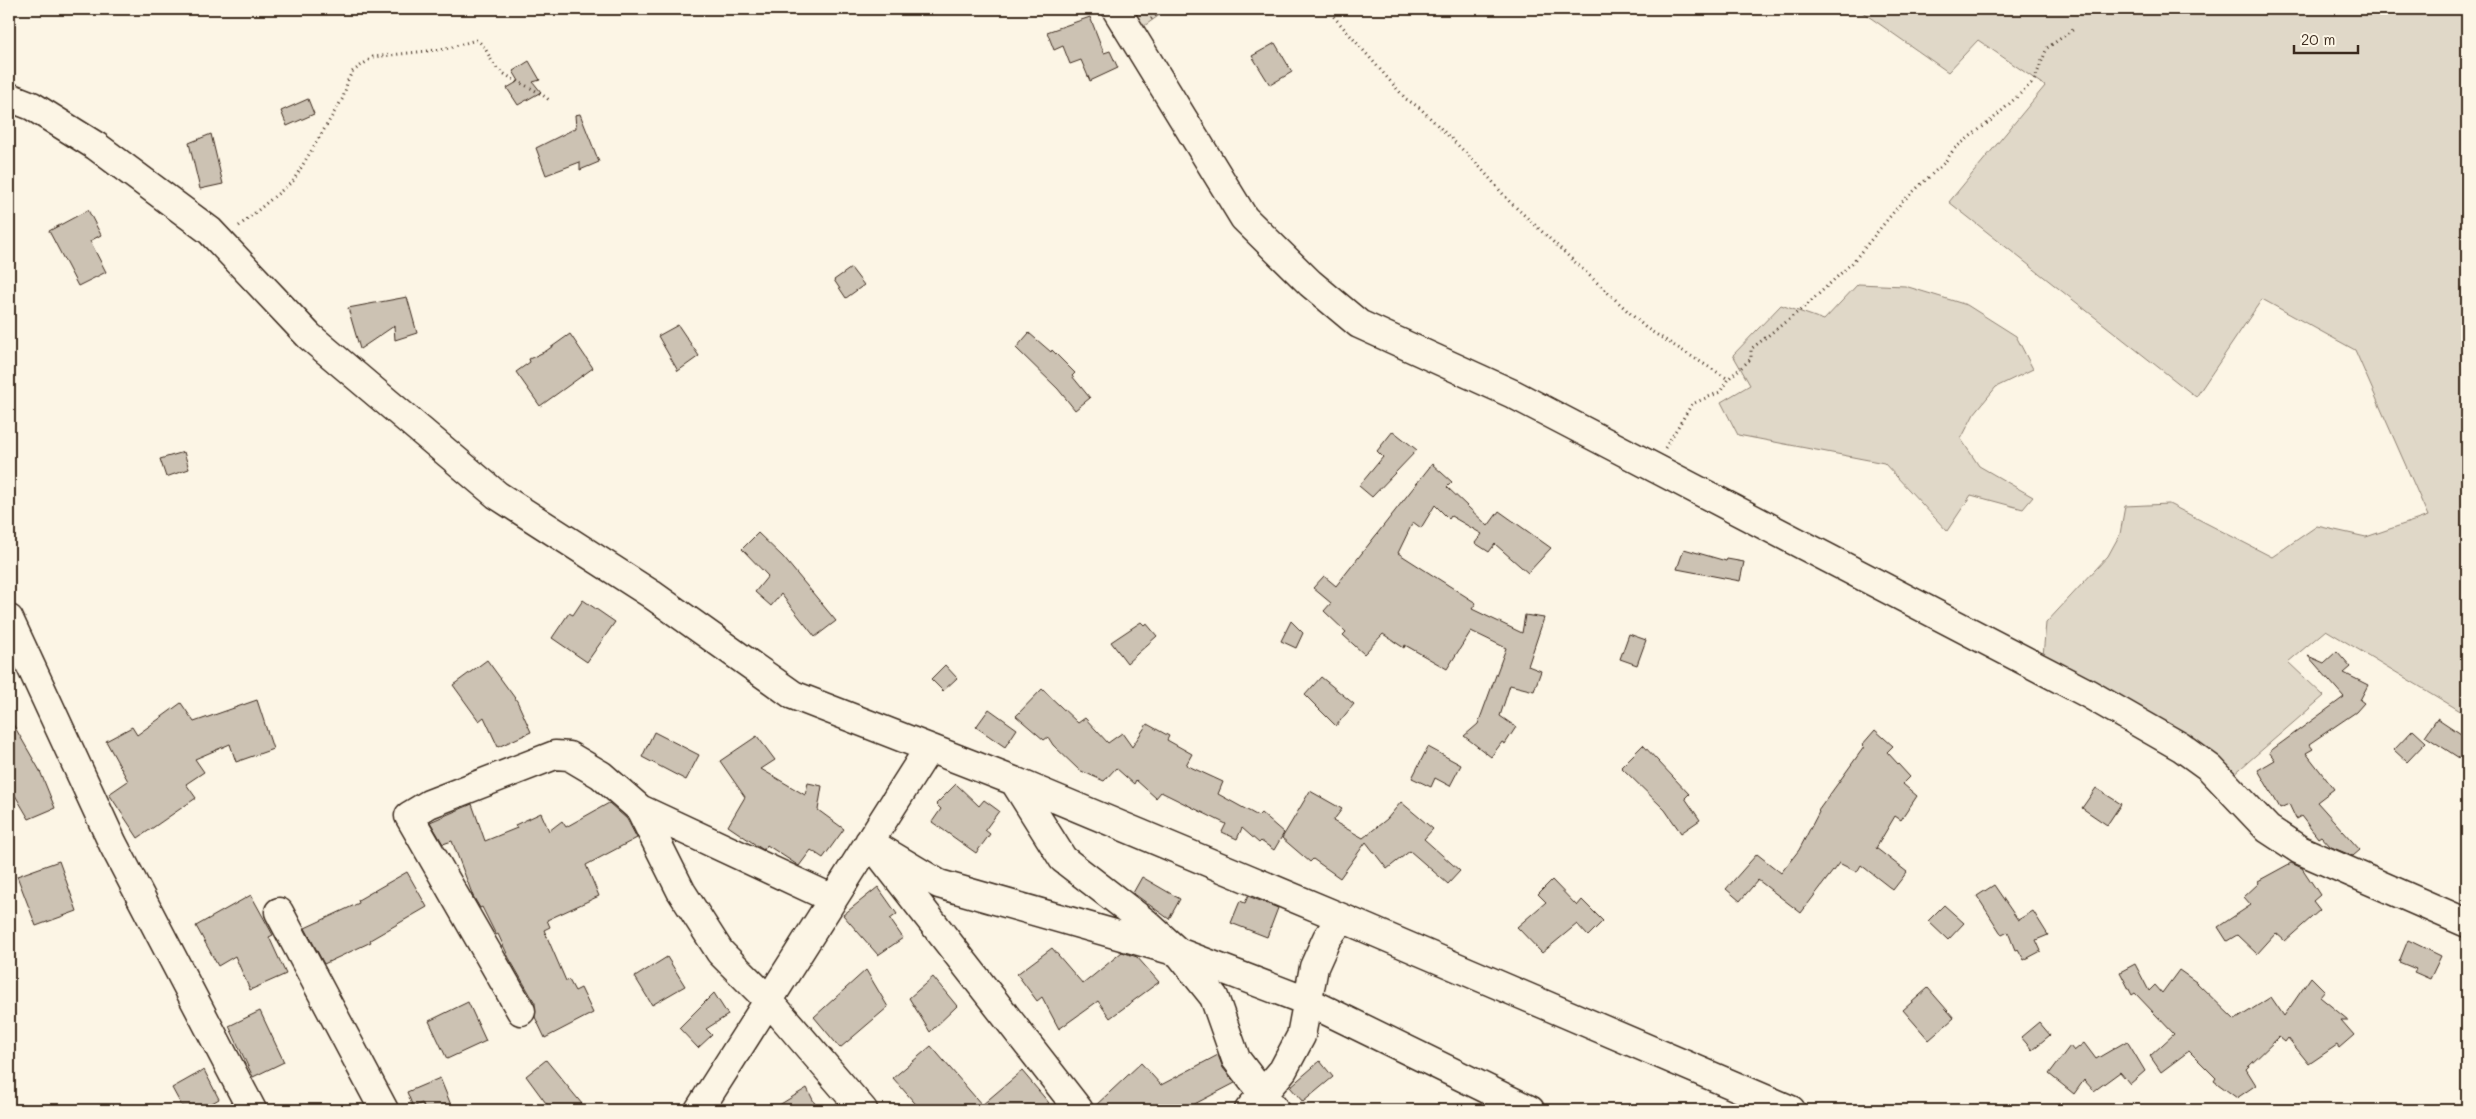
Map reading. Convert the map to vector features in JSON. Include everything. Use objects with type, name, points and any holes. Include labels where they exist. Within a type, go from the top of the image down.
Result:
[{"type":"street","points":[[1116,9],[1244,218],[1317,289],[1359,324],[1513,394],[2087,693],[2181,747],[2210,768],[2268,829],[2300,850],[2467,923]]},
{"type":"street","points":[[9,97],[32,106],[96,146],[210,231],[309,336],[498,495],[651,594],[793,695],[1014,781],[1342,918],[1791,1110]]},
{"type":"street","points":[[9,619],[113,844],[252,1110]]},
{"type":"street","points":[[702,1109],[929,748]]},
{"type":"street","points":[[521,1010],[409,816],[429,804],[555,755],[569,756],[600,775],[640,809],[833,899]]},
{"type":"street","points":[[1014,781],[1064,859],[1146,923],[1178,952],[1214,997],[1236,1059],[1262,1104],[1284,1070],[1301,1036],[1314,968],[1327,938],[1342,918]]},
{"type":"street","points":[[640,809],[681,891],[720,952],[769,1001],[863,1110]]},
{"type":"street","points":[[869,842],[939,884],[1178,952],[1308,1002],[1530,1110]]},
{"type":"street","points":[[869,842],[1079,1110]]},
{"type":"street","points":[[279,912],[384,1110]]},
{"type":"path","points":[[1327,9],[1406,99],[1420,108],[1479,166],[1509,201],[1646,328],[1728,379]]},
{"type":"path","points":[[1653,466],[1692,404],[1720,392],[1728,379],[1751,359],[1751,349],[1808,304],[1852,263],[1901,203],[1945,162],[1954,149],[1994,118],[2034,80],[2047,48],[2074,29]]},
{"type":"path","points":[[220,242],[293,181],[343,98],[352,72],[374,57],[445,49],[476,40],[482,43],[499,70],[550,100]]},
{"type":"shaded area","points":[[1122,9],[1168,9],[1133,34]]},
{"type":"shaded area","points":[[1858,9],[2467,9],[2467,715],[2326,630],[2288,662],[2324,696],[2233,775],[2043,656],[2046,623],[2108,556],[2120,534],[2125,506],[2169,504],[2272,557],[2317,526],[2366,537],[2428,516],[2355,350],[2262,299],[2196,397],[1949,202],[2045,86],[1978,40],[1948,72]]},
{"type":"shaded area","points":[[1858,284],[1905,286],[1967,305],[2016,336],[2033,369],[1996,387],[1974,414],[1961,439],[1979,466],[2033,497],[2023,509],[1971,495],[1947,531],[1884,463],[1738,435],[1721,402],[1750,385],[1733,355],[1781,305],[1824,320]]},
{"type":"building","points":[[1090,17],[1104,53],[1110,51],[1118,68],[1090,81],[1081,60],[1070,64],[1063,46],[1054,50],[1047,32]]},
{"type":"building","points":[[1275,43],[1292,72],[1270,85],[1252,56]]},
{"type":"building","points":[[529,61],[540,80],[533,82],[541,92],[518,105],[507,88],[519,81],[513,71]]},
{"type":"building","points":[[308,99],[314,114],[287,126],[281,111]]},
{"type":"building","points":[[580,114],[599,162],[580,170],[580,162],[546,175],[536,148],[576,128],[575,115]]},
{"type":"building","points":[[211,134],[223,184],[200,189],[189,143]]},
{"type":"building","points":[[88,210],[101,235],[90,241],[106,272],[78,286],[49,231]]},
{"type":"building","points":[[851,268],[864,285],[846,298],[834,280]]},
{"type":"building","points":[[407,297],[417,333],[395,340],[394,326],[360,349],[348,308]]},
{"type":"building","points":[[678,325],[699,356],[678,371],[658,336]]},
{"type":"building","points":[[1029,333],[1051,352],[1052,350],[1075,373],[1072,376],[1090,398],[1075,410],[1058,389],[1016,348]]},
{"type":"building","points":[[570,334],[593,368],[540,406],[516,372],[530,362],[529,359],[546,351]]},
{"type":"building","points":[[1393,431],[1417,450],[1372,497],[1359,486],[1383,457],[1377,451]]},
{"type":"building","points":[[184,452],[189,469],[166,477],[160,459]]},
{"type":"building","points":[[1432,464],[1452,482],[1447,487],[1488,526],[1499,511],[1551,548],[1528,573],[1495,544],[1489,552],[1475,543],[1482,534],[1451,516],[1449,519],[1435,505],[1421,528],[1413,522],[1398,553],[1476,603],[1472,609],[1522,633],[1525,615],[1544,618],[1528,666],[1541,671],[1534,691],[1510,685],[1500,716],[1516,727],[1505,744],[1502,742],[1491,757],[1464,736],[1478,724],[1506,648],[1471,631],[1447,669],[1405,645],[1404,648],[1383,634],[1364,654],[1343,635],[1346,632],[1324,611],[1331,603],[1313,588],[1324,576],[1336,586]]},
{"type":"building","points":[[758,533],[783,557],[836,621],[815,637],[781,594],[771,606],[755,592],[768,576],[742,549]]},
{"type":"building","points":[[1684,549],[1726,561],[1727,559],[1744,562],[1740,581],[1677,569]]},
{"type":"building","points":[[583,600],[615,622],[587,662],[552,638],[569,613],[573,615]]},
{"type":"building","points":[[1291,621],[1303,633],[1296,648],[1281,641]]},
{"type":"building","points":[[1141,622],[1144,625],[1146,623],[1157,636],[1127,663],[1111,642]]},
{"type":"building","points":[[1629,634],[1646,640],[1637,665],[1620,659]]},
{"type":"building","points":[[2337,651],[2351,667],[2344,673],[2368,685],[2360,700],[2364,703],[2356,712],[2309,744],[2313,749],[2306,753],[2334,789],[2317,802],[2360,850],[2353,856],[2331,847],[2321,836],[2318,838],[2301,816],[2296,819],[2289,804],[2280,808],[2258,770],[2275,760],[2269,752],[2344,697],[2308,656],[2324,663]]},
{"type":"building","points":[[487,660],[517,701],[531,732],[498,747],[484,717],[479,721],[453,685]]},
{"type":"building","points":[[945,665],[957,678],[943,691],[931,679]]},
{"type":"building","points":[[1321,677],[1354,704],[1336,726],[1305,695]]},
{"type":"building","points":[[1042,689],[1078,723],[1085,718],[1108,743],[1122,733],[1132,747],[1147,724],[1169,736],[1167,740],[1192,754],[1186,765],[1223,782],[1218,794],[1258,816],[1261,813],[1284,833],[1274,850],[1261,841],[1259,843],[1242,828],[1237,839],[1222,832],[1226,824],[1161,792],[1156,798],[1136,780],[1134,784],[1116,768],[1104,781],[1079,770],[1053,745],[1048,737],[1044,740],[1016,716]]},
{"type":"building","points":[[257,700],[273,749],[236,762],[230,744],[195,759],[204,772],[186,784],[196,798],[138,838],[109,794],[128,781],[106,741],[132,727],[137,735],[181,703],[194,722]]},
{"type":"building","points":[[989,709],[1017,729],[1005,747],[976,727]]},
{"type":"building","points":[[9,717],[40,771],[55,808],[29,819],[9,785]]},
{"type":"building","points":[[2437,718],[2467,738],[2467,763],[2425,736]]},
{"type":"building","points":[[1875,730],[1893,746],[1887,752],[1910,777],[1903,784],[1917,796],[1901,820],[1895,816],[1876,848],[1907,872],[1893,890],[1861,865],[1857,872],[1839,863],[1801,913],[1758,880],[1740,901],[1726,889],[1757,854],[1781,873],[1799,850],[1818,811],[1864,747],[1862,745]]},
{"type":"building","points":[[2413,730],[2426,742],[2407,762],[2394,750]]},
{"type":"building","points":[[654,732],[699,755],[686,780],[642,757]]},
{"type":"building","points":[[757,736],[775,760],[761,769],[805,795],[808,783],[822,786],[818,810],[844,829],[823,858],[811,850],[799,866],[767,845],[764,850],[762,849],[728,826],[745,797],[720,761]]},
{"type":"building","points":[[1643,745],[1689,794],[1685,798],[1700,820],[1681,833],[1665,810],[1621,767]]},
{"type":"building","points":[[1428,747],[1461,765],[1450,786],[1435,778],[1431,787],[1412,778]]},
{"type":"building","points":[[956,784],[979,806],[984,800],[999,811],[985,830],[990,834],[976,853],[932,822],[941,809],[936,804]]},
{"type":"building","points":[[2096,788],[2121,804],[2107,825],[2082,808]]},
{"type":"building","points":[[1310,791],[1342,809],[1333,821],[1363,838],[1387,819],[1401,802],[1433,829],[1424,839],[1460,871],[1448,884],[1410,851],[1387,869],[1366,842],[1340,878],[1313,859],[1310,862],[1282,838]]},
{"type":"building","points":[[609,803],[627,819],[637,838],[586,865],[599,896],[547,920],[550,927],[544,930],[566,981],[569,980],[575,991],[581,988],[593,1013],[545,1038],[535,1017],[535,1003],[509,958],[498,934],[496,935],[482,907],[480,908],[473,896],[452,841],[443,844],[430,822],[472,804],[485,841],[517,828],[515,825],[541,813],[549,831],[562,821],[566,827]]},
{"type":"building","points":[[59,861],[77,911],[36,926],[17,876]]},
{"type":"building","points":[[2291,863],[2302,868],[2320,895],[2313,901],[2320,910],[2285,941],[2276,933],[2257,954],[2237,935],[2227,941],[2218,927],[2251,905],[2244,897],[2259,883],[2258,881]]},
{"type":"building","points":[[407,872],[427,907],[370,940],[371,942],[324,964],[305,928],[359,903],[358,900]]},
{"type":"building","points":[[1142,877],[1180,899],[1169,919],[1133,893]]},
{"type":"building","points":[[1552,880],[1577,906],[1582,900],[1603,921],[1588,936],[1577,924],[1542,953],[1517,927],[1546,902],[1538,894]]},
{"type":"building","points":[[1994,885],[2018,920],[2033,911],[2048,935],[2036,940],[2041,951],[2024,960],[2018,949],[2015,950],[2008,932],[2002,935],[1977,896]]},
{"type":"building","points":[[878,887],[897,914],[890,919],[903,938],[878,955],[843,915]]},
{"type":"building","points":[[251,895],[273,935],[269,937],[286,974],[250,990],[235,956],[218,966],[196,926]]},
{"type":"building","points":[[1248,896],[1278,908],[1267,937],[1231,923],[1240,901],[1245,903]]},
{"type":"building","points":[[1944,905],[1964,923],[1948,940],[1928,921]]},
{"type":"building","points":[[2408,940],[2441,956],[2430,979],[2414,972],[2416,969],[2399,962]]},
{"type":"building","points":[[1052,948],[1083,984],[1122,952],[1137,957],[1159,982],[1110,1018],[1098,1001],[1059,1029],[1042,997],[1037,1001],[1017,974]]},
{"type":"building","points":[[667,957],[685,986],[652,1005],[635,977]]},
{"type":"building","points":[[2135,964],[2149,991],[2155,985],[2162,993],[2179,970],[2196,982],[2235,1020],[2271,997],[2284,1016],[2311,977],[2325,991],[2320,997],[2348,1020],[2341,1020],[2354,1035],[2339,1048],[2337,1045],[2309,1064],[2288,1038],[2285,1042],[2279,1037],[2246,1069],[2256,1085],[2237,1098],[2214,1081],[2216,1078],[2189,1051],[2161,1072],[2150,1056],[2174,1034],[2135,993],[2132,995],[2120,972]]},
{"type":"building","points":[[866,970],[888,1007],[840,1048],[814,1017]]},
{"type":"building","points":[[933,977],[957,1006],[930,1032],[909,998]]},
{"type":"building","points":[[1928,988],[1954,1018],[1929,1040],[1903,1010]]},
{"type":"building","points":[[714,993],[728,1015],[706,1029],[712,1035],[698,1048],[679,1028]]},
{"type":"building","points":[[468,1002],[486,1041],[447,1059],[429,1021]]},
{"type":"building","points":[[260,1011],[284,1062],[253,1077],[229,1026]]},
{"type":"building","points":[[2039,1022],[2050,1035],[2032,1050],[2021,1037]]},
{"type":"building","points":[[2127,1041],[2145,1071],[2130,1084],[2120,1072],[2094,1091],[2084,1080],[2074,1094],[2049,1074],[2070,1046],[2074,1051],[2084,1043],[2096,1059]]},
{"type":"building","points":[[931,1046],[982,1105],[1022,1071],[1049,1103],[1040,1110],[921,1110],[893,1078]]},
{"type":"building","points":[[1218,1055],[1223,1068],[1235,1083],[1183,1110],[1094,1110],[1094,1107],[1141,1063],[1161,1085]]},
{"type":"building","points":[[546,1060],[587,1110],[551,1110],[526,1076]]},
{"type":"building","points":[[1320,1061],[1333,1077],[1303,1102],[1290,1087]]},
{"type":"building","points":[[204,1070],[219,1099],[200,1110],[184,1110],[172,1088]]},
{"type":"building","points":[[440,1078],[453,1110],[425,1110],[422,1103],[413,1107],[407,1092]]},
{"type":"building","points":[[807,1088],[818,1110],[771,1110]]}]
